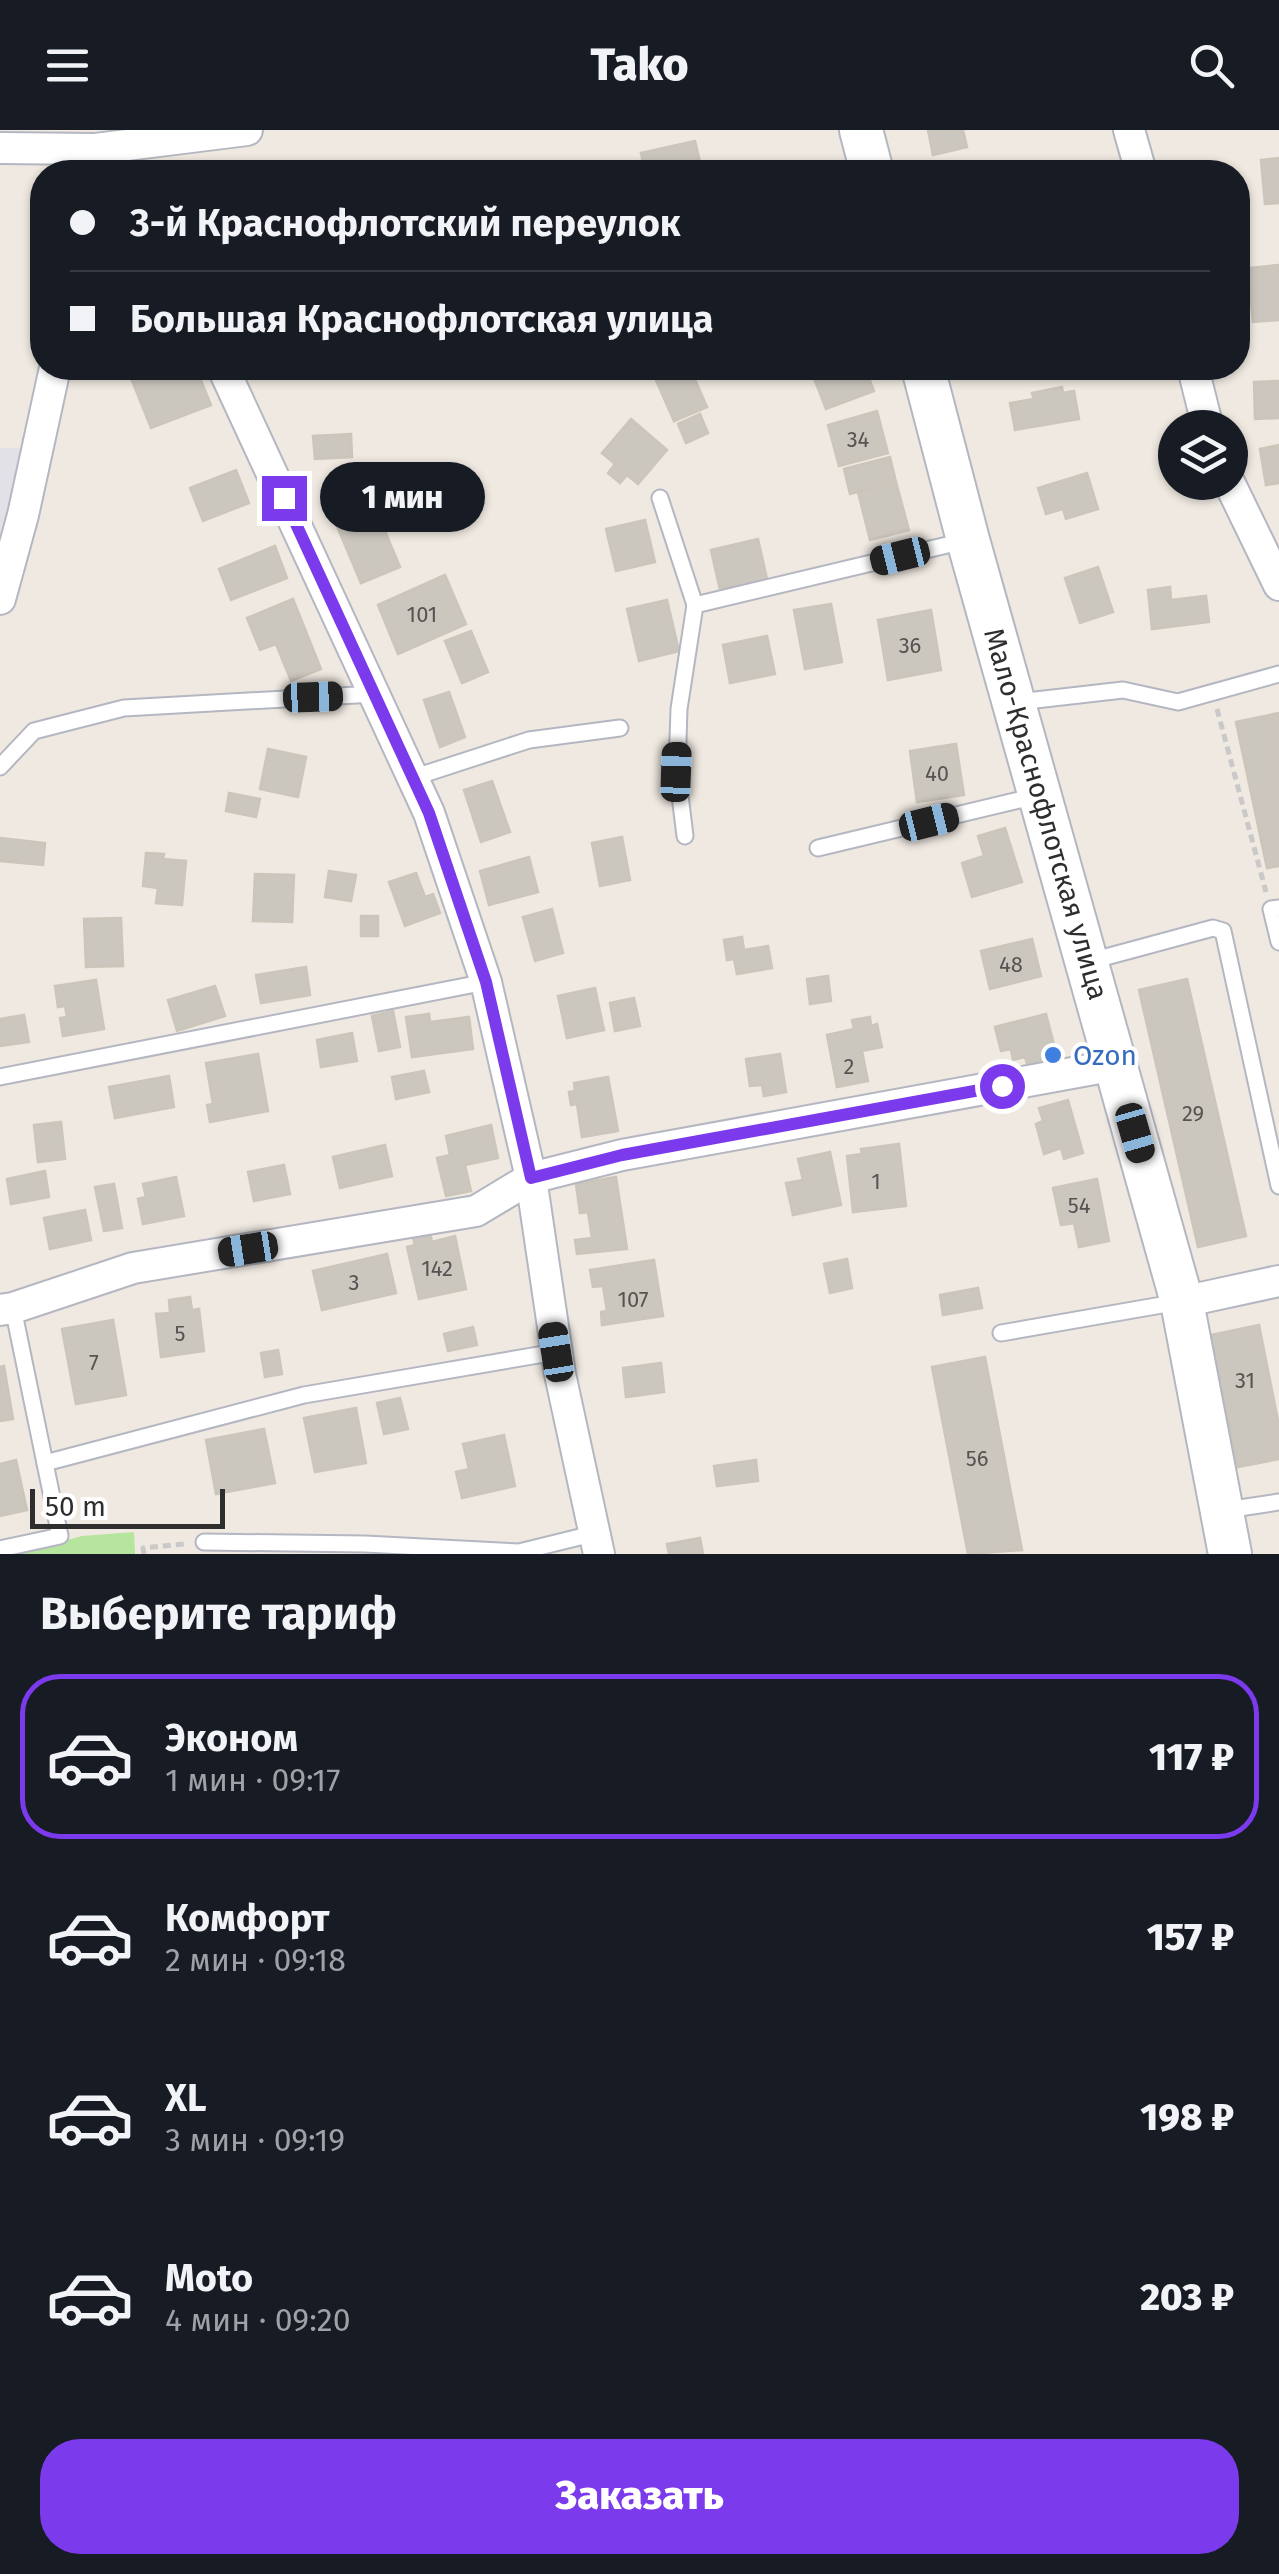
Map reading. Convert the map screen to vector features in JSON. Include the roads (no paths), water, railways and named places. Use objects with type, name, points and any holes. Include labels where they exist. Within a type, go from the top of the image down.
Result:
[{"type":"street","points":[[0,148],[92,151],[247,130]]},
{"type":"street","points":[[861,130],[869,160]]},
{"type":"street","points":[[1129,130],[1138,160]]},
{"type":"street","points":[[0,599],[53,380]]},
{"type":"street","points":[[229,380],[429,813],[486,982],[531,1178],[556,1352],[595,1544]]},
{"type":"street","name":"Мало-Краснофлотская улица","points":[[926,380],[1182,1302],[1230,1554]]},
{"type":"street","points":[[1197,380],[1204,410]]},
{"type":"street","points":[[1238,500],[1279,585]]},
{"type":"street","points":[[6,1309],[133,1268],[476,1211],[531,1178],[622,1155],[1116,1065]]},
{"type":"street","points":[[1182,1302],[1279,1280]]},
{"type":"lane","points":[[660,498],[696,605],[678,708],[676,772],[684,836]]},
{"type":"lane","points":[[696,605],[968,540]]},
{"type":"lane","points":[[1014,703],[1123,690],[1178,702],[1279,674]]},
{"type":"lane","points":[[0,767],[34,730],[124,708],[374,694]]},
{"type":"lane","points":[[412,778],[529,740],[620,728]]},
{"type":"lane","points":[[818,848],[1040,795]]},
{"type":"lane","points":[[1275,909],[1279,942]]},
{"type":"lane","points":[[1087,962],[1212,928],[1223,931],[1279,1186]]},
{"type":"lane","points":[[0,1077],[486,982]]},
{"type":"lane","points":[[1001,1332],[1182,1302]]},
{"type":"lane","points":[[0,1550],[60,1536],[46,1464],[6,1309]]},
{"type":"lane","points":[[46,1464],[304,1395],[556,1352]]},
{"type":"lane","points":[[1222,1511],[1279,1502]]},
{"type":"lane","points":[[204,1542],[365,1544],[519,1552],[595,1544]]},
{"type":"place","name":"Ozon","points":[[1053,1055]]}]
